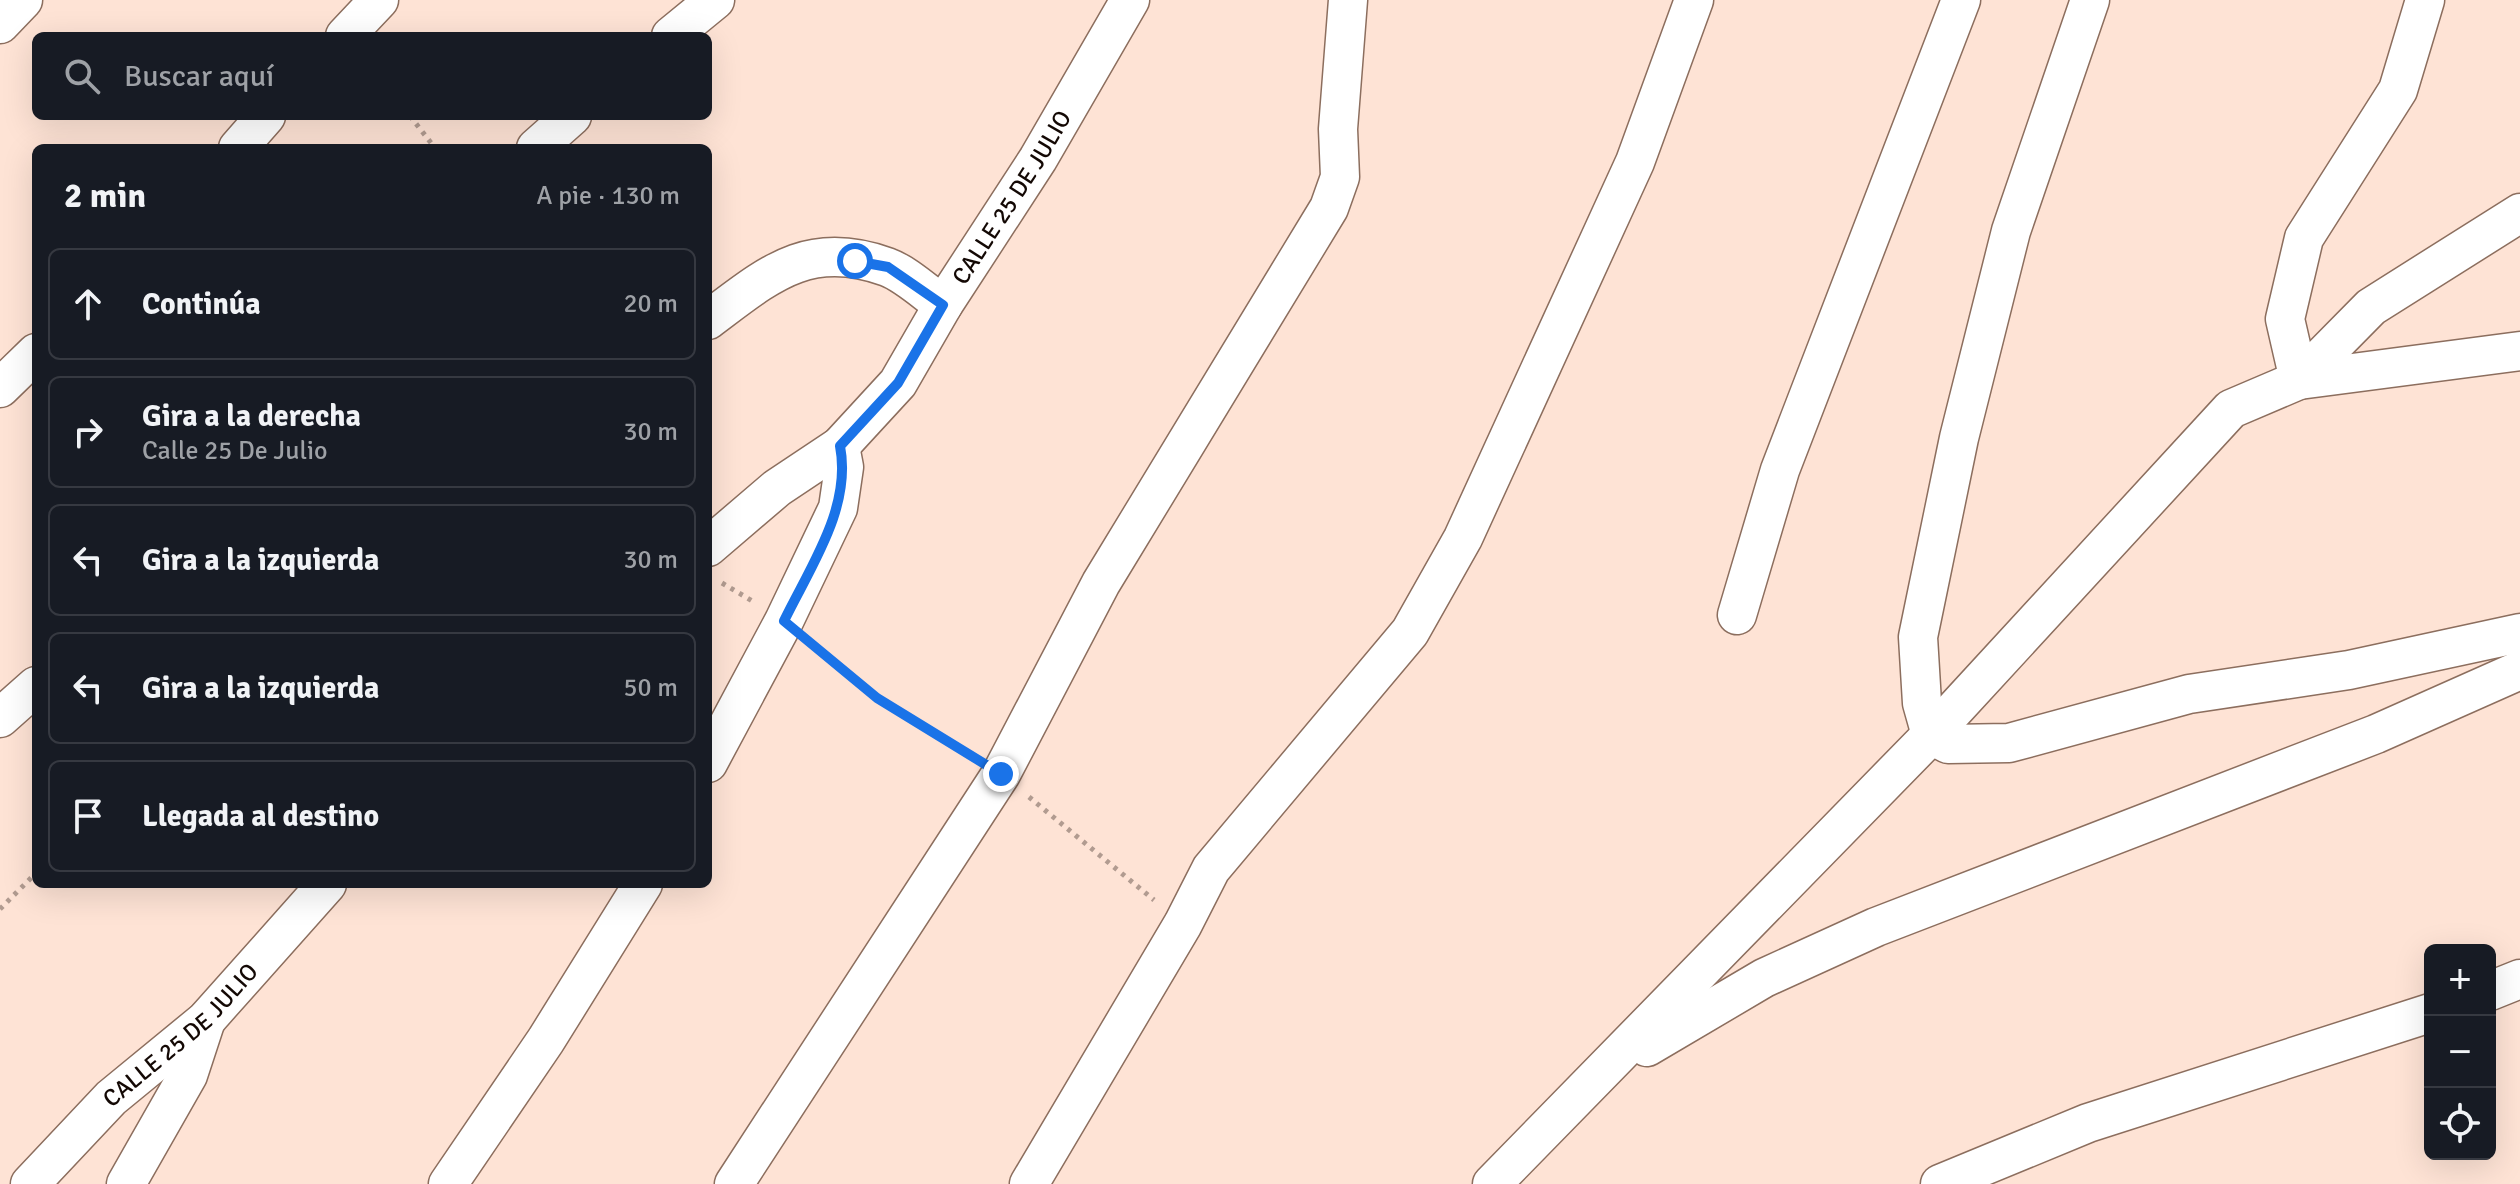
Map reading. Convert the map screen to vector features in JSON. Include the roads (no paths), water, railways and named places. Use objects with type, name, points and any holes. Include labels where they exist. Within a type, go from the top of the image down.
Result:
[{"type":"street","points":[[0,24],[23,0]]},
{"type":"street","points":[[349,32],[379,0]]},
{"type":"street","points":[[676,32],[715,0]]},
{"type":"street","name":"CALLE 25 DE JULIO","points":[[712,544],[777,488],[840,446],[898,383],[943,305],[1038,159],[1130,0]]},
{"type":"street","points":[[734,1184],[1001,774],[1101,583],[1337,191],[1341,163],[1338,129],[1348,0]]},
{"type":"street","points":[[1029,1184],[1183,924],[1211,869],[1410,632],[1463,538],[1635,162],[1694,0]]},
{"type":"street","points":[[1737,615],[1790,442],[1961,0]]},
{"type":"street","points":[[2090,0],[2011,231],[1959,438],[1918,637],[1922,703],[1931,735],[1948,744],[2009,743],[2189,694],[2349,670],[2520,633]]},
{"type":"street","points":[[2299,380],[2285,319],[2304,238],[2398,90],[2425,0]]},
{"type":"street","points":[[242,144],[262,120]]},
{"type":"street","points":[[540,144],[568,120]]},
{"type":"street","points":[[2299,380],[2371,307],[2520,213]]},
{"type":"street","points":[[712,317],[774,271],[796,261],[823,258],[888,267],[943,305]]},
{"type":"street","points":[[1492,1184],[1529,1143],[1604,1073],[1931,735],[2231,409],[2299,380],[2520,351]]},
{"type":"street","points":[[0,388],[32,357]]},
{"type":"street","points":[[712,756],[784,621],[838,508],[844,467],[840,446]]},
{"type":"street","points":[[1604,1073],[1764,978],[1876,927],[2376,734],[2520,670]]},
{"type":"street","points":[[0,718],[32,690]]},
{"type":"street","name":"CALLE 25 DE JULIO","points":[[30,1184],[111,1098],[206,1020],[323,888]]},
{"type":"street","points":[[448,1184],[546,1040],[641,888]]},
{"type":"street","points":[[2496,989],[2520,979]]},
{"type":"street","points":[[1940,1184],[2088,1123],[2424,1015]]},
{"type":"street","points":[[126,1184],[188,1075],[206,1020]]}]
